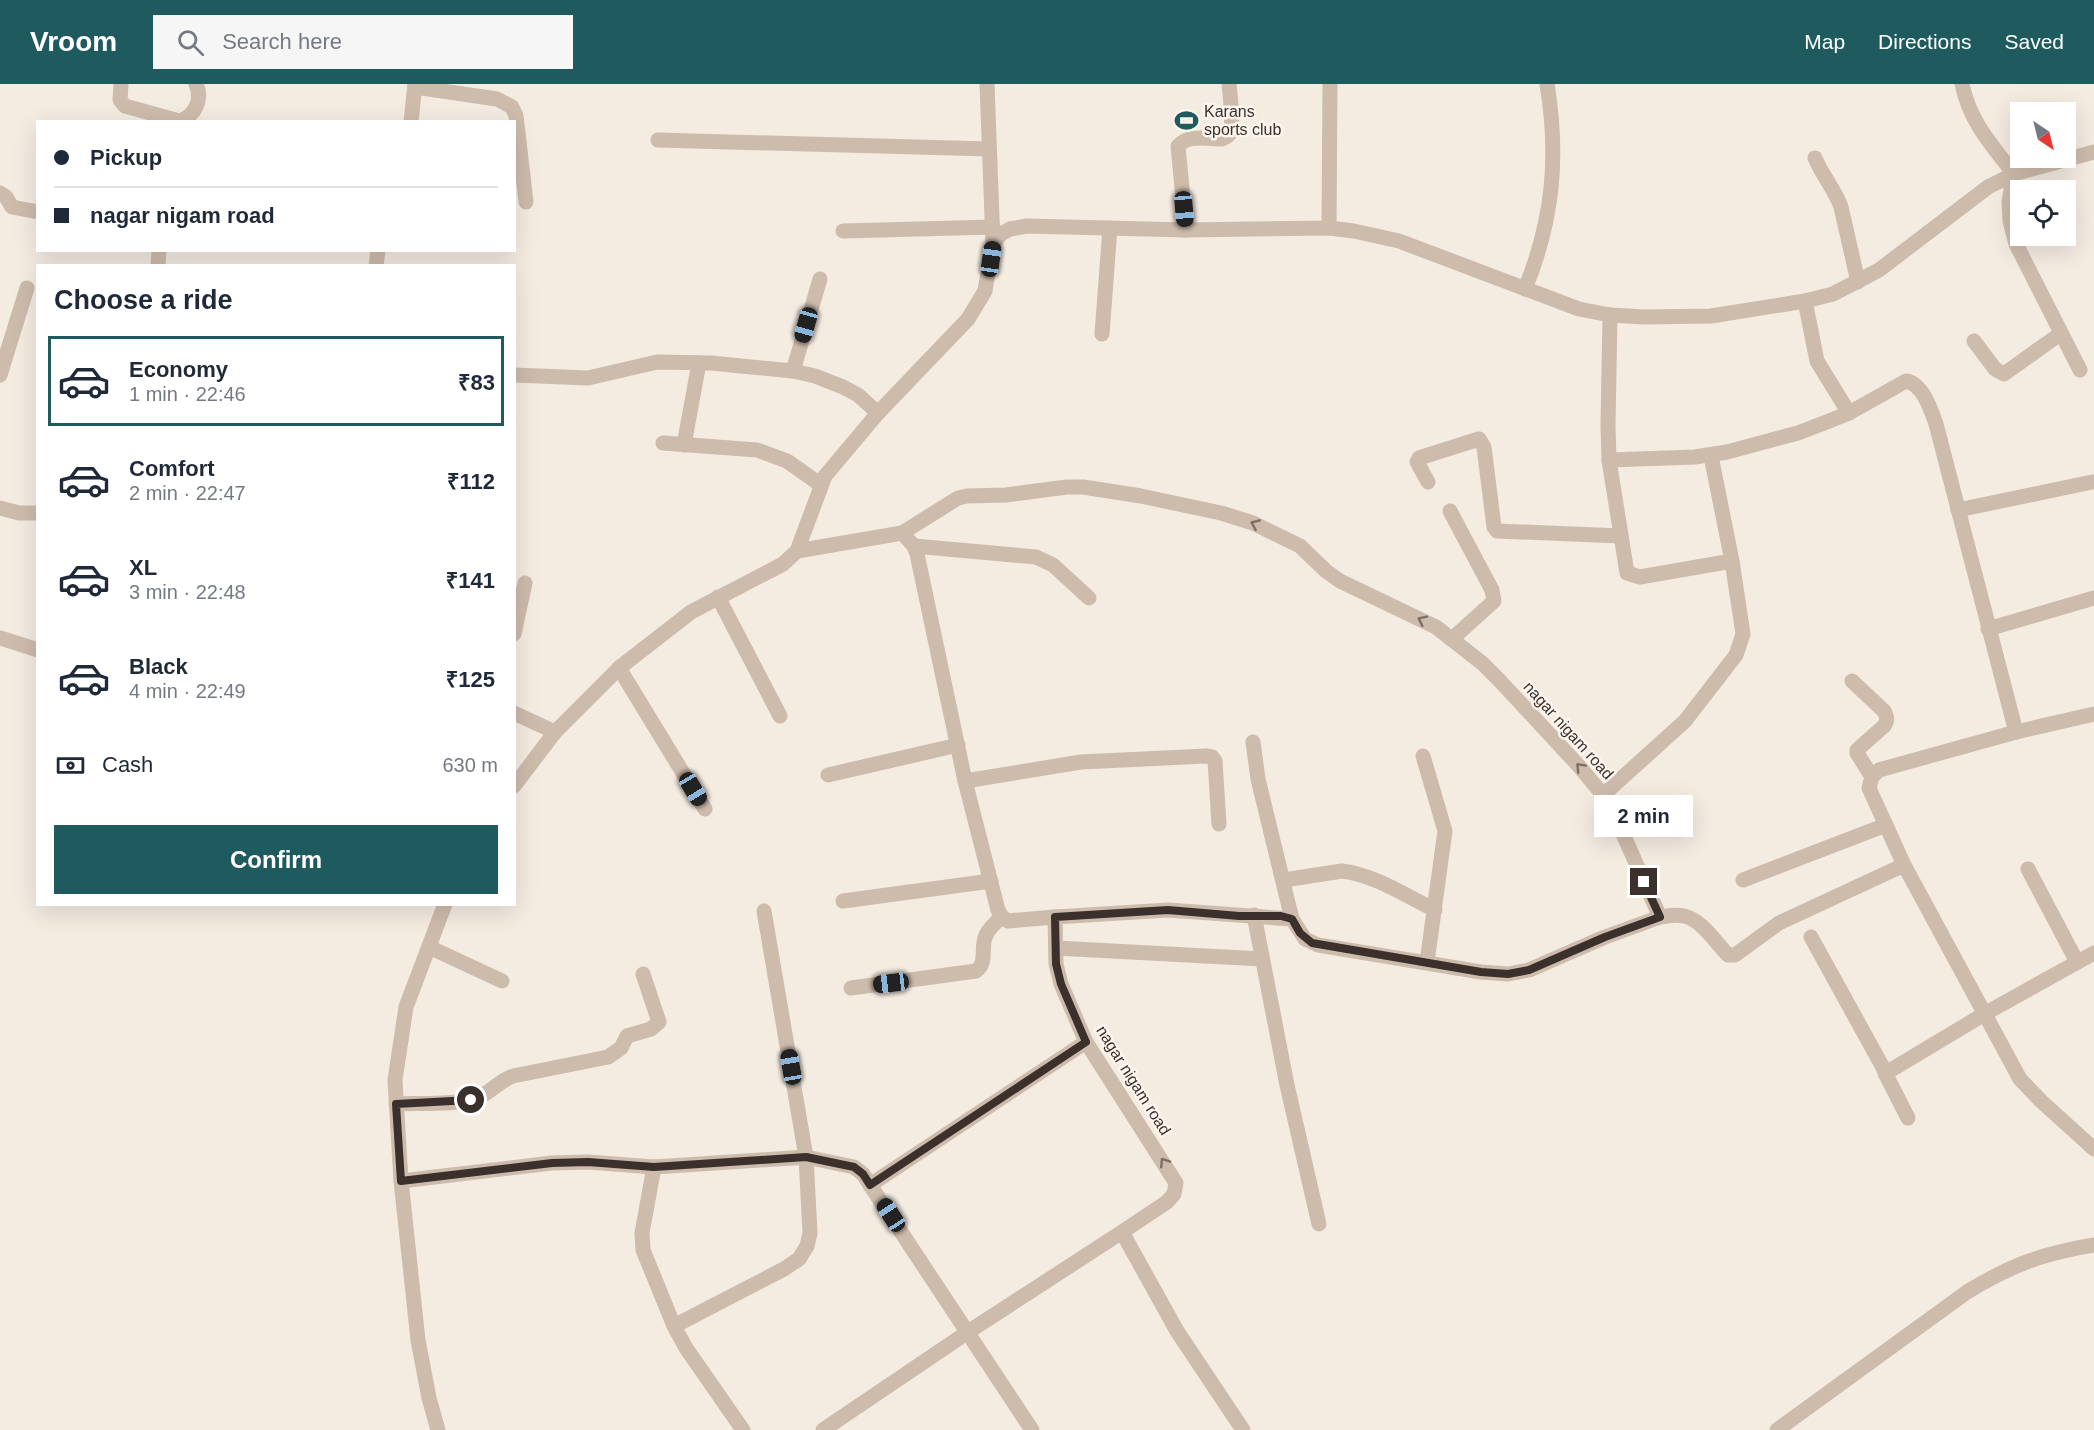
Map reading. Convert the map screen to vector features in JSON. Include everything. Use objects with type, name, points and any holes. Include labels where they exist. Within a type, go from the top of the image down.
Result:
[{"type":"street","points":[[121,84],[120,100],[125,106],[170,120]]},
{"type":"street","points":[[182,120],[194,112],[199,93],[196,84]]},
{"type":"street","points":[[516,783],[555,732],[619,668],[691,612],[783,564],[797,552],[825,476],[878,413],[968,319],[978,305],[985,291],[993,244],[987,84]]},
{"type":"street","points":[[1186,230],[1178,146],[1190,138],[1222,139],[1230,134],[1229,84]]},
{"type":"street","points":[[1329,228],[1330,84]]},
{"type":"street","points":[[1525,289],[1536,261],[1548,210],[1552,179],[1553,121],[1547,84]]},
{"type":"street","points":[[1962,84],[1970,113],[2014,174],[2009,201],[2010,221],[2024,263],[2080,370]]},
{"type":"street","points":[[411,120],[415,85],[497,99],[512,107],[516,116],[526,202]]},
{"type":"street","points":[[658,140],[989,149]]},
{"type":"street","points":[[993,244],[1010,228],[1027,226],[1186,230],[1329,228],[1354,231],[1399,242],[1579,309],[1610,315],[1644,317],[1711,316],[1833,294],[1879,270],[1969,199],[1988,187],[2014,174],[2094,152]]},
{"type":"street","points":[[1815,158],[1821,174],[1841,207],[1858,282]]},
{"type":"street","points":[[0,193],[6,197],[12,207],[36,212]]},
{"type":"street","points":[[843,231],[993,227]]},
{"type":"street","points":[[1102,334],[1110,228]]},
{"type":"street","points":[[793,370],[820,279]]},
{"type":"street","points":[[0,375],[27,288]]},
{"type":"street","points":[[1805,300],[1817,361],[1849,412]]},
{"type":"street","points":[[1610,315],[1609,460],[1627,573],[1640,577],[1732,561]]},
{"type":"street","points":[[1974,341],[1995,369],[2004,374],[2060,334]]},
{"type":"street","points":[[516,376],[588,378],[657,362],[793,370],[843,387],[858,395],[878,413]]},
{"type":"street","points":[[684,445],[699,363]]},
{"type":"street","points":[[1609,460],[1711,456],[1798,432],[1849,412],[1906,381],[1912,382],[1918,387],[1936,424],[2016,732]]},
{"type":"street","points":[[1428,482],[1417,462],[1419,458],[1479,439],[1484,447],[1494,527],[1497,531],[1621,536]]},
{"type":"street","points":[[663,444],[757,450],[787,461],[821,485]]},
{"type":"street","points":[[1603,795],[1685,721],[1736,655],[1743,634],[1732,561],[1711,456]]},
{"type":"street","points":[[1958,510],[2092,482]]},
{"type":"street","name":"nagar nigam road","points":[[797,552],[902,532],[952,501],[967,496],[1006,495],[1067,487],[1083,487],[1141,496],[1221,513],[1253,523],[1300,546],[1340,581],[1436,627],[1482,663],[1586,773],[1603,795],[1615,816],[1660,917]]},
{"type":"street","points":[[0,508],[19,513],[36,513]]},
{"type":"street","points":[[1450,511],[1491,590],[1494,602],[1452,639]]},
{"type":"street","points":[[902,532],[914,546],[965,781],[998,910],[1002,917],[1008,921],[1017,921],[1168,910],[1292,919]]},
{"type":"street","points":[[914,546],[1036,557],[1053,565],[1089,598]]},
{"type":"street","points":[[516,625],[525,583]]},
{"type":"street","points":[[718,597],[780,716]]},
{"type":"street","points":[[1988,629],[2094,598]]},
{"type":"street","points":[[0,638],[36,649]]},
{"type":"street","points":[[619,668],[705,809]]},
{"type":"street","points":[[1852,681],[1884,711],[1887,717],[1884,726],[1857,750],[1872,777]]},
{"type":"street","points":[[516,714],[555,732]]},
{"type":"street","points":[[2094,714],[2016,732],[1891,766],[1879,770],[1872,777],[1869,788],[1904,865],[2020,1079],[2094,1149]]},
{"type":"street","points":[[1253,742],[1258,779],[1292,919],[1300,933],[1312,943],[1481,972],[1508,974],[1529,970],[1605,937],[1660,917],[1682,915],[1697,921],[1728,955],[1735,955],[1779,923],[1904,865]]},
{"type":"street","points":[[828,775],[958,745]]},
{"type":"street","points":[[1423,756],[1445,831],[1427,962]]},
{"type":"street","points":[[965,781],[1081,762],[1212,757],[1215,761],[1219,824]]},
{"type":"street","points":[[1743,880],[1886,825]]},
{"type":"street","points":[[2028,869],[2078,962]]},
{"type":"street","points":[[1284,879],[1342,871],[1350,872],[1372,879],[1435,910]]},
{"type":"street","points":[[843,901],[991,881]]},
{"type":"street","points":[[438,1430],[429,1398],[418,1340],[401,1181],[395,1080],[406,1007],[444,906]]},
{"type":"street","points":[[674,1326],[799,1259],[807,1246],[810,1233],[806,1157],[764,911]]},
{"type":"street","points":[[1254,915],[1287,1085],[1320,1224]]},
{"type":"street","points":[[851,988],[976,971],[981,968],[983,962],[984,937],[1002,917]]},
{"type":"street","name":"nagar nigam road","points":[[1055,917],[1056,964],[1061,984],[1086,1042],[1176,1183],[1174,1194],[1167,1202],[1122,1232]]},
{"type":"street","points":[[1811,937],[1908,1118]]},
{"type":"street","points":[[429,947],[502,981]]},
{"type":"street","points":[[1056,948],[1262,959]]},
{"type":"street","points":[[1885,1073],[2094,952]]},
{"type":"street","points":[[396,1104],[471,1100],[485,1095],[513,1076],[609,1057],[621,1048],[627,1036],[651,1029],[659,1022],[643,974]]},
{"type":"street","points":[[870,1185],[1086,1042]]},
{"type":"street","points":[[401,1181],[552,1163],[588,1162],[654,1167],[806,1157],[854,1167],[863,1174],[1032,1430]]},
{"type":"street","points":[[654,1167],[642,1233],[643,1250],[674,1326],[686,1348],[743,1430]]},
{"type":"street","points":[[823,1430],[1122,1232],[1177,1331],[1243,1430]]},
{"type":"street","points":[[1776,1430],[1967,1292],[1998,1273],[2028,1260],[2055,1252],[2094,1245]]},
{"type":"place","name":"Karans sports club","points":[[1186,120]]},
{"type":"route","points":[[471,1100],[396,1104],[401,1181],[552,1163],[588,1162],[654,1167],[806,1157],[854,1167],[863,1174],[870,1185],[1086,1042],[1064,994],[1056,964],[1055,917],[1168,910],[1239,916],[1281,916],[1292,919],[1305,939],[1318,945],[1481,972],[1508,974],[1547,964],[1605,937],[1660,917],[1644,882]]}]
